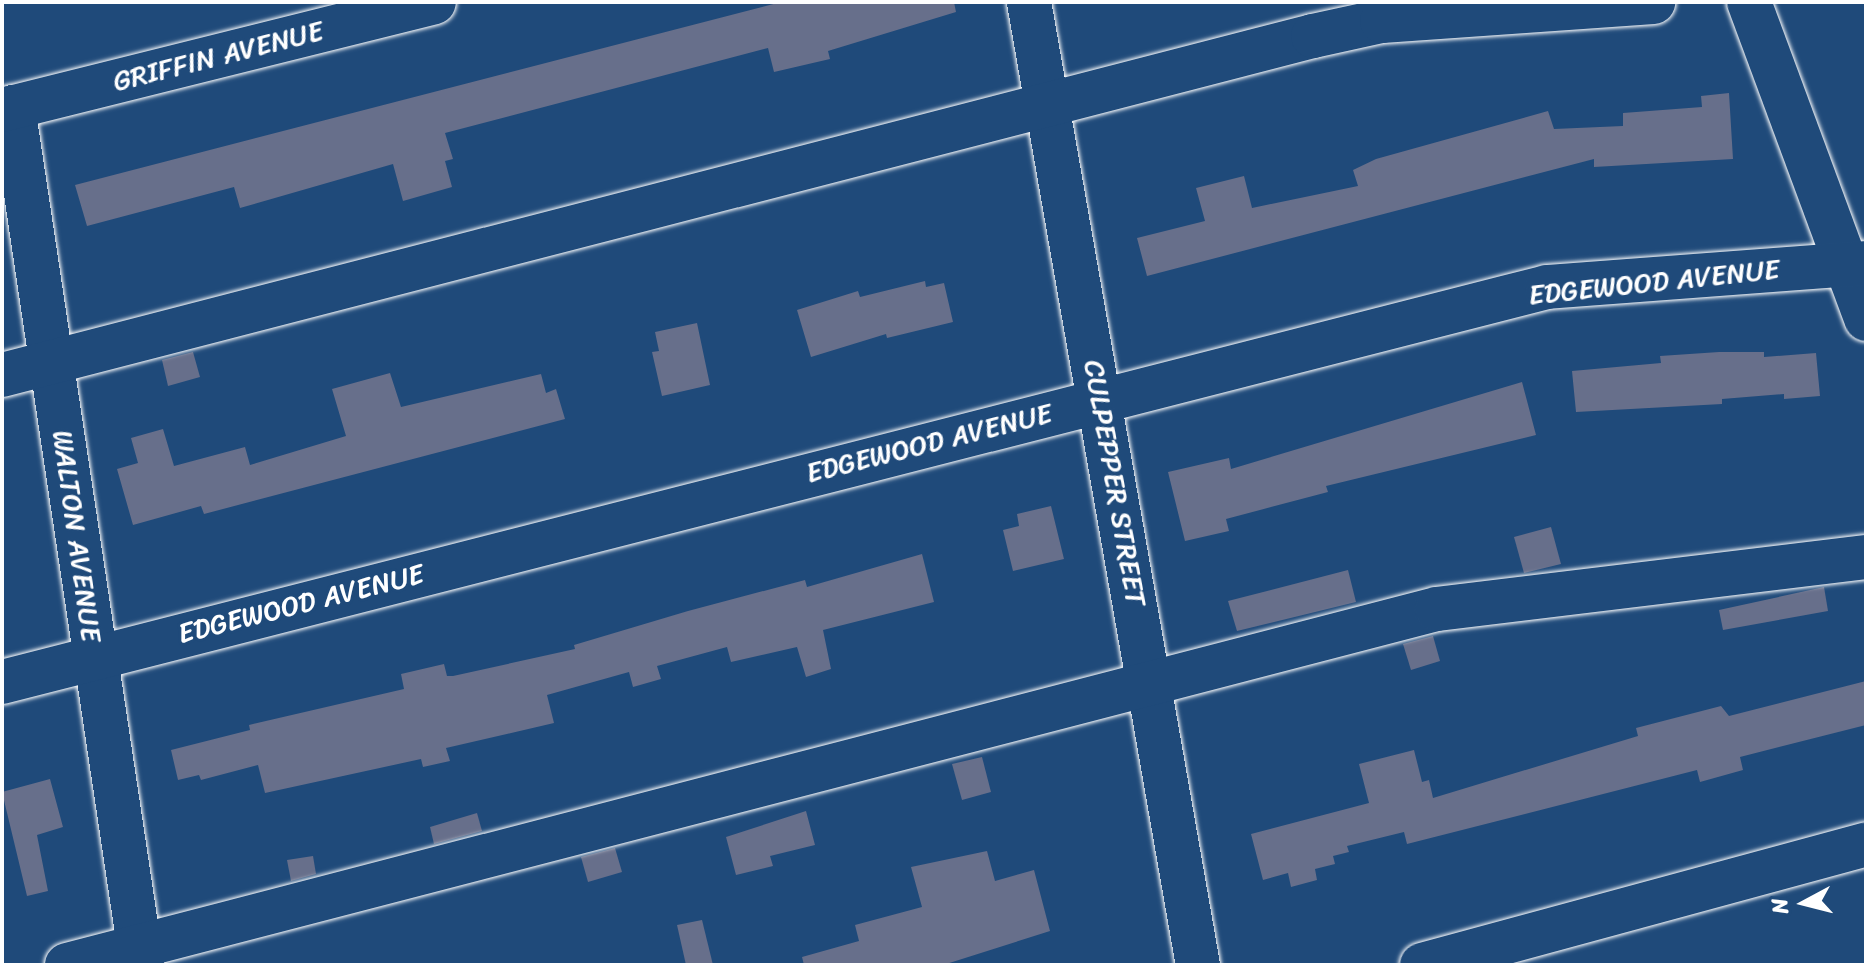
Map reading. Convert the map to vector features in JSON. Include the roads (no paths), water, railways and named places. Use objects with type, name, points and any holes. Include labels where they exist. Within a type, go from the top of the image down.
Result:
[{"type":"street","name":"GRIFFIN AVENUE","points":[[8,109],[434,2]]},
{"type":"street","name":"CULPEPPER STREET","points":[[1029,2],[1198,965]]},
{"type":"street","points":[[2,375],[1047,101],[1382,21],[1653,2]]},
{"type":"street","points":[[1749,2],[1856,263],[1866,319]]},
{"type":"street","name":"WALTON AVENUE","points":[[8,109],[51,362],[141,956]]},
{"type":"street","name":"EDGEWOOD AVENUE","points":[[2,682],[1547,287],[1856,263]]},
{"type":"street","points":[[67,965],[141,956],[1149,680],[1437,609],[1866,557]]},
{"type":"street","points":[[1422,965],[1866,844]]}]
